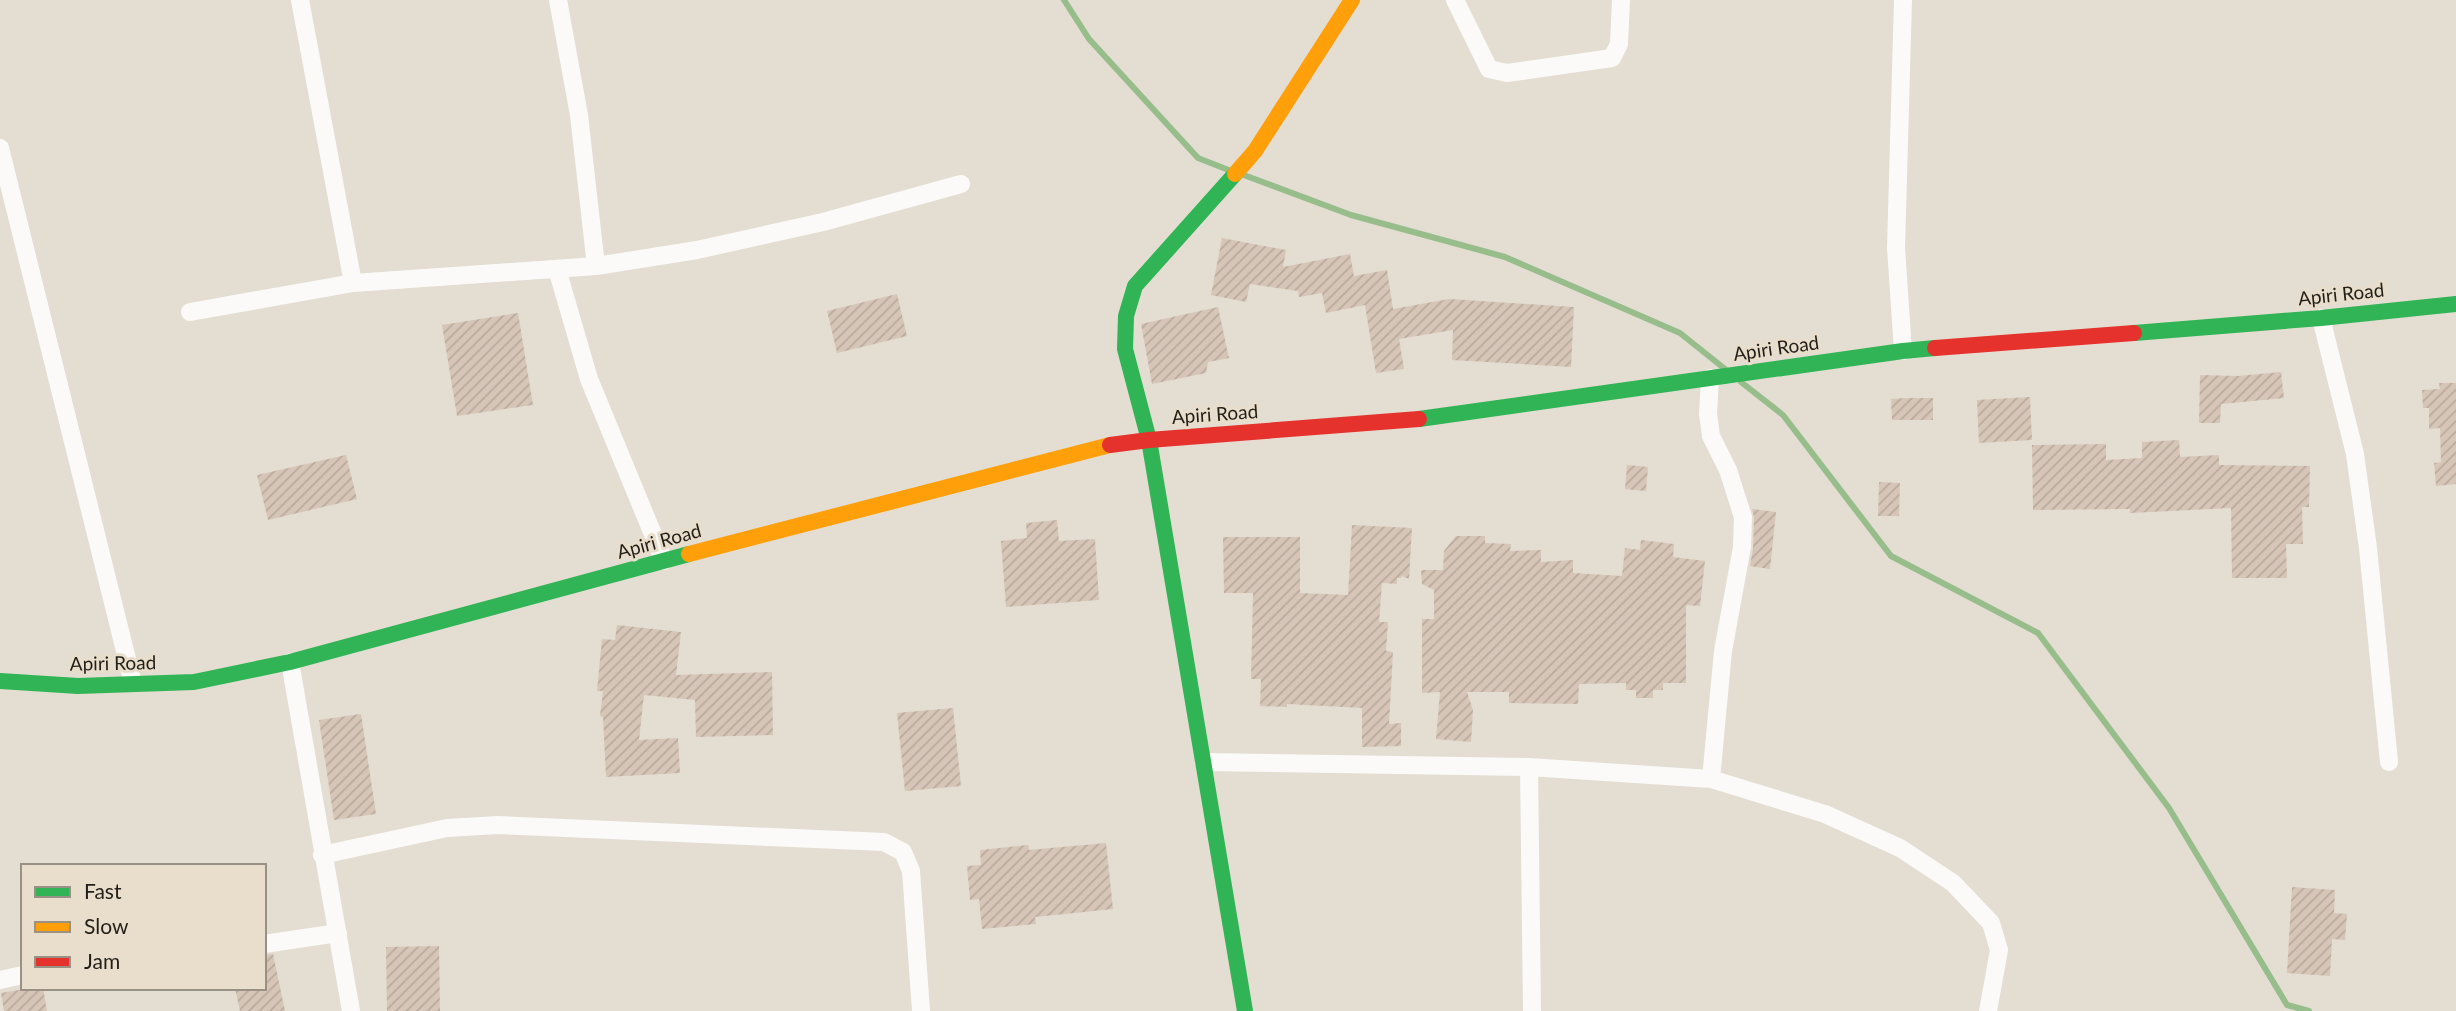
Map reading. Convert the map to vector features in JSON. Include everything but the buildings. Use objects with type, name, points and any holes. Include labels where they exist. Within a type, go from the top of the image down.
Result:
[{"type":"street","points":[[300,0],[354,283]]},
{"type":"street","points":[[558,0],[579,115],[596,266]]},
{"type":"street","points":[[1245,1011],[1149,440],[1125,349],[1126,316],[1135,286],[1255,151],[1352,0]]},
{"type":"street","points":[[1455,0],[1489,69],[1507,73],[1612,58],[1619,44],[1621,0]]},
{"type":"street","points":[[1903,0],[1896,248],[1903,351]]},
{"type":"street","points":[[0,148],[133,683]]},
{"type":"street","points":[[190,313],[354,283],[596,266],[697,250],[961,184]]},
{"type":"street","points":[[557,269],[589,379],[664,561]]},
{"type":"street","name":"Apiri Road","points":[[0,681],[78,686],[194,682],[290,662],[1104,446],[1149,440],[1424,419],[1903,351],[2321,318],[2456,304]]},
{"type":"street","points":[[2321,318],[2355,454],[2368,548],[2389,762]]},
{"type":"street","points":[[1710,378],[1708,414],[1712,436],[1728,470],[1743,517],[1742,547],[1723,651],[1711,779]]},
{"type":"street","points":[[290,662],[351,1011]]},
{"type":"street","points":[[1204,762],[1529,767],[1711,779],[1825,814],[1900,848],[1953,883],[1991,923],[1999,950],[1988,1011]]},
{"type":"street","points":[[1529,767],[1532,1011]]},
{"type":"street","points":[[322,855],[447,828],[498,825],[884,842],[903,852],[911,871],[920,1011]]},
{"type":"street","points":[[266,944],[338,933]]},
{"type":"street","points":[[0,980],[21,975]]},
{"type":"waterway","points":[[1064,0],[1089,39],[1198,158],[1231,171]]},
{"type":"waterway","points":[[1241,174],[1351,215],[1505,257],[1680,333],[1725,369]]},
{"type":"waterway","points":[[1741,382],[1783,415],[1891,556],[2038,633],[2169,808],[2287,1005],[2309,1011]]},
{"type":"traffic: fast","points":[[1235,174],[1135,286],[1126,316],[1125,349],[1149,440],[1245,1011]]},
{"type":"traffic: fast","points":[[2134,333],[2456,304]]},
{"type":"traffic: fast","points":[[1419,419],[1935,348]]},
{"type":"traffic: fast","points":[[0,681],[78,686],[194,682],[290,662],[689,554]]},
{"type":"traffic: slow","points":[[1235,174],[1255,151],[1352,0]]},
{"type":"traffic: slow","points":[[689,554],[1110,445]]},
{"type":"traffic: jam","points":[[1935,348],[2134,333]]},
{"type":"traffic: jam","points":[[1110,445],[1419,419]]}]
